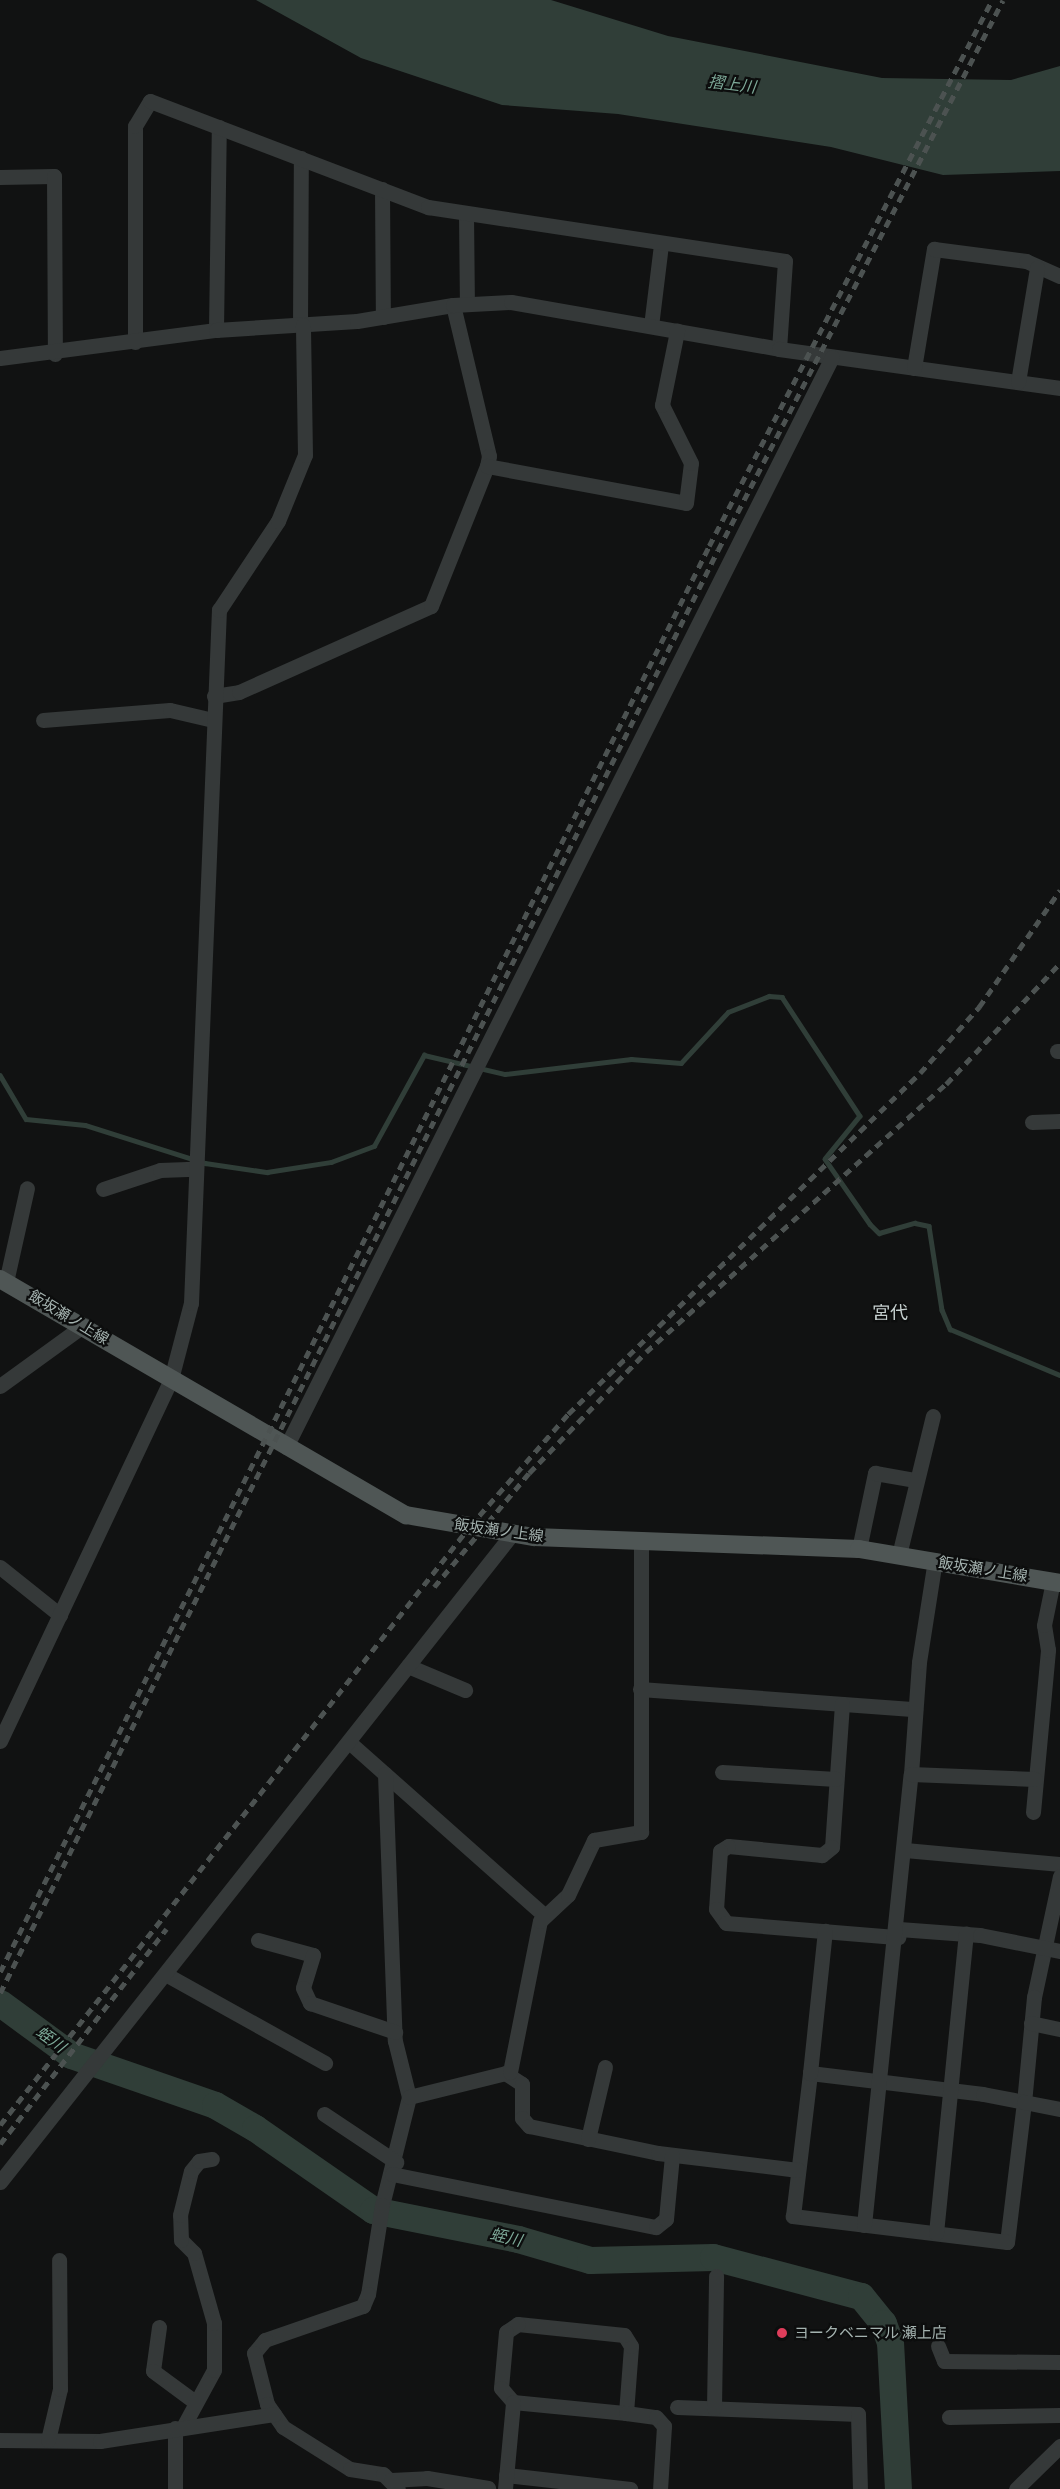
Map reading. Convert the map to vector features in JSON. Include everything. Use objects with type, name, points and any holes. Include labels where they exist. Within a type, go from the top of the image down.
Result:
[{"type":"main road","name":"飯坂瀬ノ上線","points":[[3,1281],[84,1325],[286,1447],[406,1515],[512,1534],[859,1549],[1056,1582]]},
{"type":"street","points":[[135,342],[135,126],[150,101],[382,189],[466,214],[785,261],[779,349]]},
{"type":"street","points":[[216,330],[219,127]]},
{"type":"street","points":[[0,1742],[171,1378],[191,1303],[194,1169],[219,610],[278,521],[305,455],[301,158]]},
{"type":"street","points":[[0,177],[54,176],[55,354]]},
{"type":"street","points":[[382,189],[383,317]]},
{"type":"street","points":[[214,696],[238,692],[431,606],[489,456],[460,304],[466,214]]},
{"type":"street","points":[[651,326],[661,244]]},
{"type":"street","points":[[914,368],[934,249],[1026,261],[1037,268],[1060,276]]},
{"type":"street","points":[[1018,382],[1037,268]]},
{"type":"street","points":[[0,358],[55,354],[216,330],[302,325],[383,317],[460,304],[511,302],[779,349],[1060,388]]},
{"type":"street","points":[[487,466],[686,503],[691,463],[662,405],[677,331]]},
{"type":"street","points":[[286,1447],[832,357]]},
{"type":"street","points":[[43,720],[170,710],[213,720]]},
{"type":"street","points":[[1032,1122],[1060,1121]]},
{"type":"street","points":[[104,1190],[160,1170],[194,1169]]},
{"type":"street","points":[[3,1281],[27,1188]]},
{"type":"street","points":[[0,1386],[84,1325]]},
{"type":"street","points":[[899,1555],[915,1480],[933,1416]]},
{"type":"street","points":[[859,1549],[875,1473],[915,1480]]},
{"type":"street","points":[[0,2182],[167,1975],[512,1534]]},
{"type":"street","points":[[409,2097],[510,2072],[534,1932],[545,1916],[568,1895],[594,1840],[641,1832],[641,1539]]},
{"type":"street","points":[[864,2225],[898,1933],[915,1709],[934,1560]]},
{"type":"street","points":[[0,1568],[60,1615]]},
{"type":"street","points":[[1033,1812],[1048,1650],[1044,1625],[1056,1582]]},
{"type":"street","points":[[408,1666],[465,1690]]},
{"type":"street","points":[[640,1689],[915,1709]]},
{"type":"street","points":[[842,1704],[832,1847],[822,1855],[728,1846],[720,1851],[716,1909],[726,1923],[825,1931],[966,1934],[1060,1952]]},
{"type":"street","points":[[349,1742],[545,1916]]},
{"type":"street","points":[[722,1772],[837,1779]]},
{"type":"street","points":[[385,1774],[395,2032],[409,2097],[394,2168],[382,2205],[363,2306],[255,2348],[274,2414],[321,2454],[395,2484],[427,2478],[488,2488]]},
{"type":"street","points":[[911,1774],[1035,1779]]},
{"type":"street","points":[[905,1850],[1060,1864]]},
{"type":"street","points":[[825,1931],[793,2216],[1007,2242],[1031,2023],[1060,1876]]},
{"type":"street","points":[[936,2233],[966,1934]]},
{"type":"street","points":[[258,1940],[313,1955],[303,1988],[310,2003],[395,2032]]},
{"type":"street","points":[[167,1975],[325,2063]]},
{"type":"street","points":[[1031,2023],[1060,2029]]},
{"type":"street","points":[[588,2139],[605,2067]]},
{"type":"street","points":[[505,2073],[522,2084],[522,2118],[529,2126],[672,2155],[798,2170]]},
{"type":"street","points":[[810,2073],[952,2090],[1060,2109]]},
{"type":"street","points":[[324,2114],[394,2168],[656,2227],[666,2219],[672,2155]]},
{"type":"street","points":[[175,2489],[179,2427],[214,2370],[214,2322],[194,2253],[178,2231],[191,2171],[199,2161],[212,2159]]},
{"type":"street","points":[[48,2440],[60,2389],[59,2260]]},
{"type":"street","points":[[714,2408],[716,2276]]},
{"type":"street","points":[[626,2414],[631,2346],[624,2335],[518,2325],[506,2332],[501,2388],[513,2402],[626,2414],[656,2417],[664,2426],[660,2489]]},
{"type":"street","points":[[159,2327],[153,2371],[195,2402]]},
{"type":"street","points":[[938,2346],[944,2361],[1060,2362]]},
{"type":"street","points":[[513,2402],[505,2482],[630,2489]]},
{"type":"street","points":[[677,2407],[858,2414],[860,2489]]},
{"type":"street","points":[[0,2440],[100,2441],[274,2414]]},
{"type":"street","points":[[949,2417],[1060,2415]]},
{"type":"street","points":[[1016,2489],[1060,2446]]},
{"type":"water","name":"摺上川","points":[[256,0],[551,0],[668,36],[882,78],[1011,80],[1060,66],[1060,171],[943,175],[831,147],[618,114],[502,105],[361,58]]},
{"type":"waterway","points":[[0,1075],[26,1119],[85,1125],[205,1163],[267,1172],[331,1162],[374,1146],[424,1055],[505,1074],[631,1059],[681,1063],[728,1012],[769,996],[782,997],[860,1116],[825,1159],[870,1224],[879,1233],[915,1223],[929,1226],[942,1310],[950,1329],[1060,1375]]},
{"type":"waterway","name":"蛭川","points":[[0,2003],[71,2055],[215,2105],[255,2128],[373,2210],[518,2239],[590,2260],[713,2257],[861,2296],[883,2323],[890,2342],[898,2489]]},
{"type":"railway","points":[[0,1972],[709,546],[992,0]]},
{"type":"railway","points":[[0,1993],[718,550],[1003,0]]},
{"type":"railway","points":[[0,2125],[470,1526],[568,1414],[920,1073],[979,1007],[1060,890]]},
{"type":"railway","points":[[434,1587],[529,1473],[646,1352],[946,1084],[1060,963]]},
{"type":"railway","points":[[0,2144],[166,1929]]},
{"type":"place","name":"ヨークベニマル 瀬上店","points":[[782,2333]]},
{"type":"district","name":"宮代","points":[[890,1312]]}]
